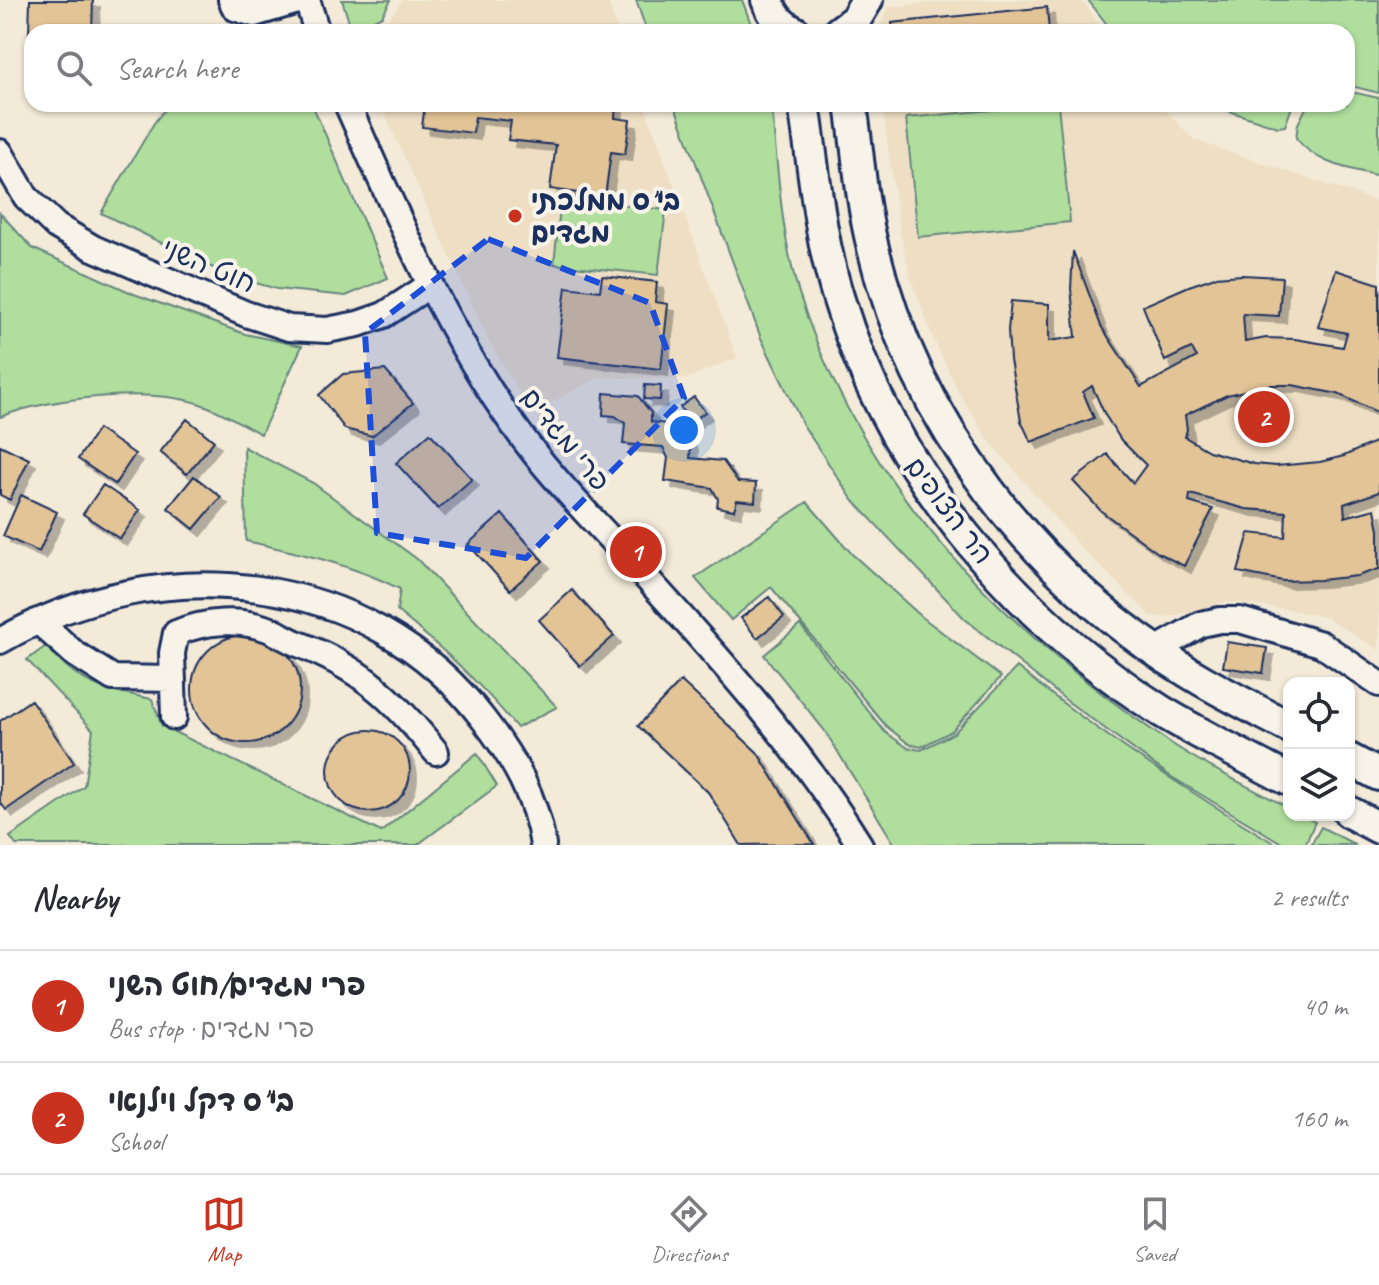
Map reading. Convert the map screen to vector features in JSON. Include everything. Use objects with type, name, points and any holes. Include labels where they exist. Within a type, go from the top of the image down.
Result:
[{"type":"main road","points":[[767,0],[773,15],[783,24]]},
{"type":"main road","name":"הר הצופים","points":[[805,112],[826,254],[857,355],[880,407],[943,507],[1019,595],[1090,659],[1161,710],[1283,777]]},
{"type":"main road","name":"הר הצופים","points":[[852,112],[872,245],[900,338],[934,408],[981,479],[1016,523],[1087,595],[1187,672],[1283,724]]},
{"type":"main road","points":[[1355,762],[1379,775]]},
{"type":"main road","points":[[1355,815],[1379,828]]},
{"type":"street","points":[[231,0],[235,8],[254,14],[304,0],[314,24]]},
{"type":"street","name":"פרי מגדים","points":[[351,112],[430,285],[462,347],[495,399],[533,451],[731,671],[824,790],[860,845]]},
{"type":"street","name":"חוט השני","points":[[0,152],[26,197],[56,226],[93,248],[246,314],[289,328],[327,330],[358,324],[384,315],[430,285]]},
{"type":"street","points":[[0,641],[38,621],[112,596],[151,588],[243,586],[330,606],[365,620],[406,643],[438,668],[476,709],[504,747],[529,790],[543,845]]},
{"type":"street","points":[[1156,650],[1201,624],[1240,620],[1321,644],[1379,684]]},
{"type":"street","points":[[38,621],[75,654],[113,678],[173,679]]},
{"type":"street","points":[[174,717],[172,653],[176,633],[197,624],[233,622],[268,629],[319,651],[358,674],[402,710],[436,752]]},
{"type":"highlighted area","points":[[488,239],[650,303],[684,398],[526,558],[377,533],[365,333]]},
{"type":"shaded area","points":[[403,0],[607,0],[615,24],[384,24]]},
{"type":"shaded area","points":[[971,0],[1079,0],[1099,24],[881,24],[888,7]]},
{"type":"shaded area","points":[[384,112],[647,112],[737,358],[685,379],[598,378],[539,409],[520,393],[489,342]]},
{"type":"shaded area","points":[[883,112],[1168,112],[1194,140],[1379,202],[1379,650],[1327,618],[1293,610],[1226,602],[1171,617],[1151,616],[1079,546],[987,438],[958,391],[933,338],[911,279],[900,233]]},
{"type":"green space","points":[[342,0],[391,0],[382,16],[366,24],[350,24]]},
{"type":"green space","points":[[636,0],[742,0],[751,24],[644,24]]},
{"type":"green space","points":[[1088,0],[1379,0],[1379,93],[1355,87],[1355,24],[1107,24]]},
{"type":"green space","points":[[1355,93],[1379,98],[1379,176],[1345,168],[1313,154],[1296,138],[1304,112],[1355,112]]},
{"type":"green space","points":[[163,112],[315,112],[388,278],[346,296],[277,289],[204,264],[101,213]]},
{"type":"green space","points":[[677,112],[772,112],[787,244],[798,290],[825,362],[859,429],[900,492],[947,551],[999,605],[1055,656],[1115,703],[1190,755],[1283,805],[1283,821],[1315,822],[1305,845],[1285,845],[1170,776],[1067,701],[965,619],[852,499],[803,425],[761,338]]},
{"type":"green space","points":[[971,112],[1059,112],[1070,222],[918,237],[906,118]]},
{"type":"green space","points":[[1232,112],[1290,112],[1285,126],[1278,127]]},
{"type":"green space","points":[[561,198],[666,210],[658,275],[554,264]]},
{"type":"green space","points":[[0,213],[32,248],[134,294],[245,334],[302,346],[261,434],[206,406],[159,396],[74,399],[0,417]]},
{"type":"green space","points":[[244,447],[313,483],[417,559],[557,707],[517,728],[460,666],[397,611],[400,589],[344,566],[246,541]]},
{"type":"green space","points":[[807,502],[852,554],[922,617],[1001,677],[952,731],[921,747],[909,744],[886,726],[771,587],[731,620],[695,578]]},
{"type":"green space","points":[[800,625],[885,732],[908,748],[921,750],[954,733],[1017,667],[1144,760],[1277,845],[895,845],[825,731],[764,655]]},
{"type":"green space","points":[[46,646],[71,670],[93,684],[152,699],[162,726],[381,832],[477,753],[497,786],[417,845],[16,845],[10,837],[84,786],[93,730],[27,660]]},
{"type":"green space","points":[[1321,827],[1356,845],[1311,845]]},
{"type":"building","points":[[30,0],[93,0],[92,24],[29,24]]},
{"type":"building","points":[[1047,7],[1048,24],[892,24]]},
{"type":"building","points":[[424,112],[615,112],[615,118],[630,120],[625,154],[611,152],[605,197],[550,189],[556,145],[508,140],[511,121],[475,117],[473,133],[422,127]]},
{"type":"building","points":[[1073,251],[1101,326],[1141,387],[1197,357],[1191,348],[1165,361],[1143,306],[1189,286],[1215,277],[1282,277],[1279,316],[1243,314],[1245,342],[1266,338],[1295,339],[1343,347],[1347,333],[1318,327],[1336,270],[1379,284],[1379,413],[1338,394],[1292,385],[1270,385],[1227,395],[1185,415],[1185,437],[1209,451],[1254,464],[1276,466],[1320,462],[1344,456],[1379,440],[1379,492],[1344,504],[1345,517],[1375,509],[1379,530],[1379,569],[1357,576],[1283,581],[1238,572],[1249,533],[1285,537],[1286,512],[1246,509],[1190,494],[1189,502],[1213,509],[1184,566],[1158,553],[1101,511],[1073,481],[1107,454],[1133,483],[1146,465],[1121,440],[1092,386],[1083,392],[1094,418],[1031,442],[1021,421],[1010,360],[1008,330],[1011,301],[1049,304],[1049,341],[1076,337],[1071,289]]},
{"type":"building","points":[[602,276],[657,282],[655,302],[668,304],[661,369],[557,357],[566,287],[600,291]]},
{"type":"building","points":[[385,370],[413,403],[372,436],[345,429],[319,395],[343,374]]},
{"type":"building","points":[[645,385],[661,386],[660,400],[644,399]]},
{"type":"building","points":[[604,393],[638,396],[651,413],[651,422],[677,425],[691,442],[690,458],[723,461],[738,482],[756,483],[755,502],[737,500],[734,510],[717,507],[718,499],[712,488],[665,481],[668,458],[663,447],[623,444],[625,423],[615,416],[603,415]]},
{"type":"building","points":[[694,397],[705,412],[691,422],[680,407]]},
{"type":"building","points":[[187,419],[214,441],[187,474],[160,452]]},
{"type":"building","points":[[98,429],[135,454],[115,484],[78,459]]},
{"type":"building","points":[[430,433],[472,479],[438,509],[396,463]]},
{"type":"building","points":[[0,445],[29,459],[10,500],[0,495]]},
{"type":"building","points":[[194,476],[221,497],[194,529],[168,508]]},
{"type":"building","points":[[103,485],[140,510],[120,539],[83,514]]},
{"type":"building","points":[[21,495],[57,512],[39,552],[3,536]]},
{"type":"building","points":[[502,514],[543,561],[510,590],[468,544]]},
{"type":"building","points":[[572,590],[614,636],[580,666],[539,620]]},
{"type":"building","points":[[769,597],[784,617],[757,638],[741,618]]},
{"type":"building","points":[[246,635],[267,639],[284,651],[296,668],[300,689],[296,710],[284,727],[267,739],[246,743],[225,739],[208,727],[196,710],[192,689],[196,668],[208,651],[225,639]]},
{"type":"building","points":[[1227,642],[1267,648],[1263,673],[1223,667]]},
{"type":"building","points":[[681,681],[757,752],[814,844],[741,845],[708,792],[638,726]]},
{"type":"building","points":[[31,700],[74,763],[6,810],[0,802],[0,721]]},
{"type":"building","points":[[369,730],[385,733],[398,742],[407,755],[410,771],[407,787],[398,800],[385,809],[369,812],[353,809],[340,800],[331,787],[328,771],[331,755],[340,742],[353,733]]},
{"type":"place","name":"בי\"ס ממלכתי מגדים","points":[[515,216]]},
{"type":"place","name":"בי\"ס דקל וילנאי","points":[[1264,417]]},
{"type":"place","name":"פרי מגדים/חוט השני","points":[[636,552]]}]
